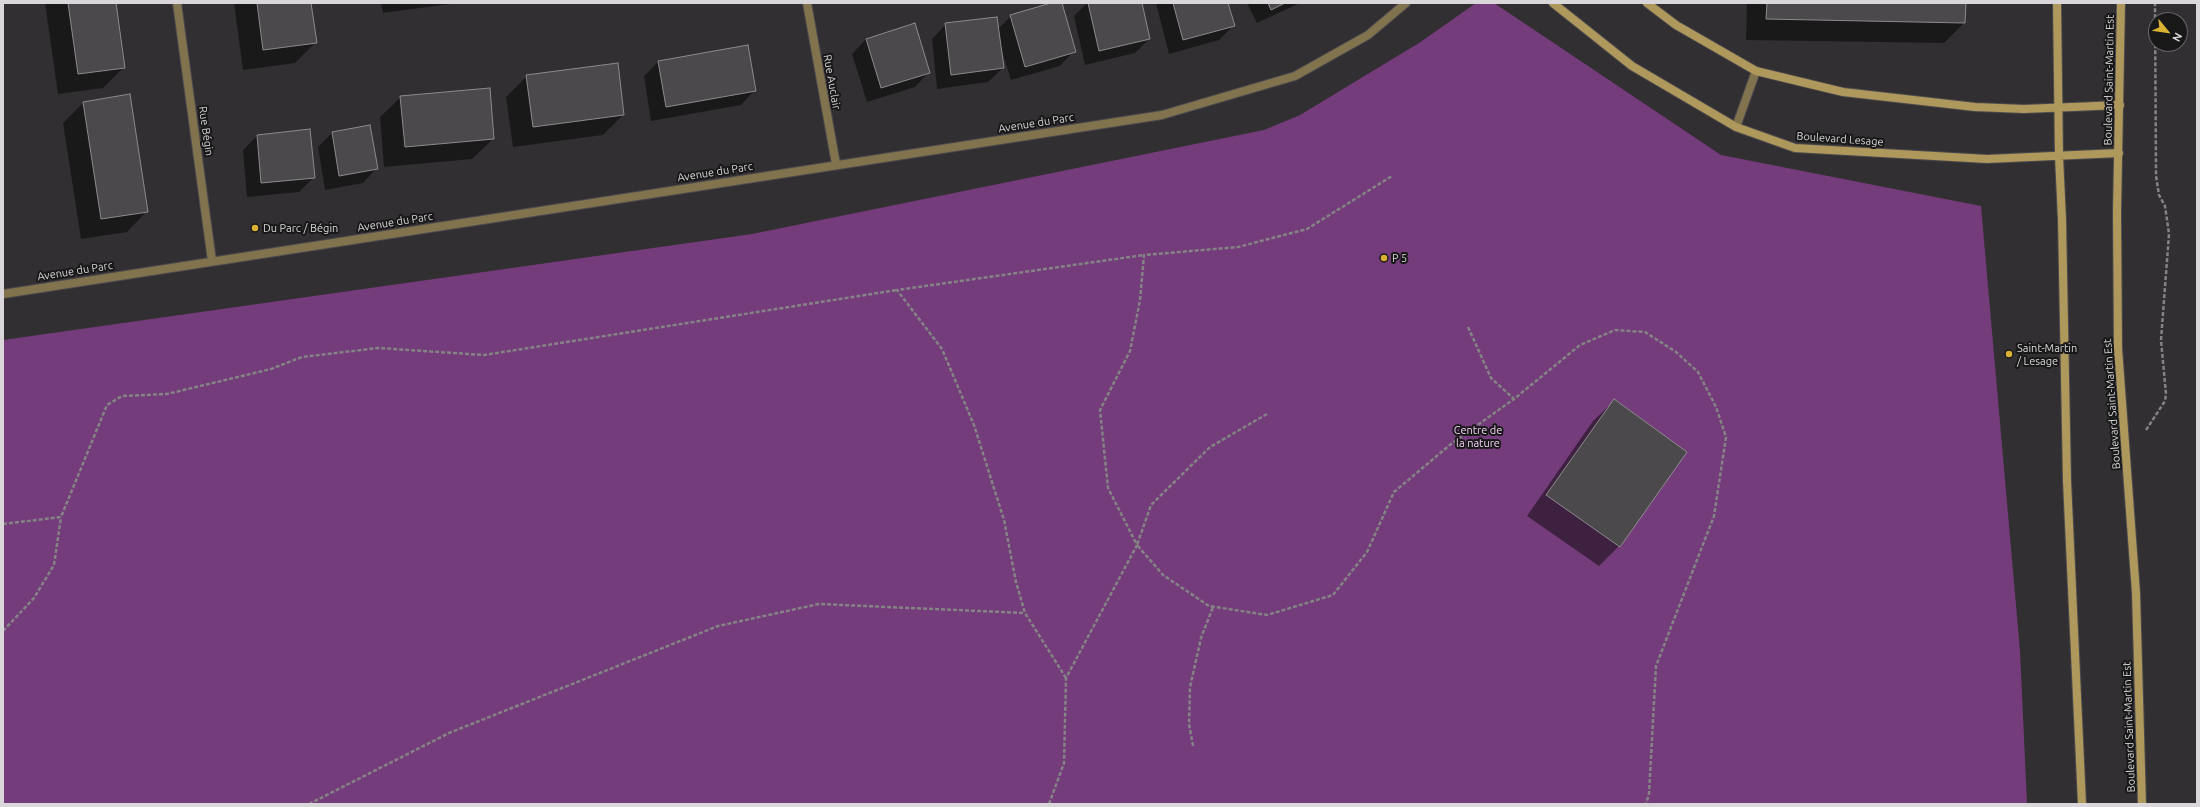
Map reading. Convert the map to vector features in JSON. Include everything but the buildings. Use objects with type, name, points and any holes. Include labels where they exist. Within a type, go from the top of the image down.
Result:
[{"type":"main road","name":"Boulevard Lesage","points":[[1553,3],[1632,66],[1736,127],[1794,148],[1987,159],[2119,153]]},
{"type":"main road","points":[[1647,3],[1676,25],[1756,71],[1843,92],[1975,107],[2058,108],[2120,105]]},
{"type":"main road","points":[[2058,3],[2058,108],[2062,220],[2067,481],[2082,804]]},
{"type":"main road","name":"Boulevard Saint-Martin Est","points":[[2121,3],[2119,153],[2116,212],[2118,348],[2136,593],[2142,804]]},
{"type":"street","name":"Rue Bégin","points":[[178,3],[212,261]]},
{"type":"street","name":"Rue Auclair","points":[[807,3],[836,164]]},
{"type":"street","name":"Avenue du Parc","points":[[3,294],[836,164],[1162,115],[1295,76],[1368,35],[1406,3]]},
{"type":"street","points":[[1736,127],[1756,71]]},
{"type":"path","points":[[2155,3],[2156,176],[2159,195],[2165,206],[2169,234],[2161,340],[2166,394],[2165,401],[2160,409]]},
{"type":"path","points":[[3,631],[34,598],[54,565],[61,517],[108,405],[122,396],[167,394],[271,369],[302,357],[378,348],[484,355],[897,290],[1144,255],[1238,247],[1307,229],[1392,176]]},
{"type":"path","points":[[1144,255],[1140,300],[1130,351],[1100,410],[1108,488],[1137,545],[1163,575],[1209,606],[1213,607],[1267,615],[1333,595],[1367,552],[1394,492],[1451,444],[1514,399],[1580,345],[1615,330],[1645,332],[1676,352],[1698,372],[1716,407],[1726,437],[1714,516],[1656,666],[1649,794],[1646,804]]},
{"type":"path","points":[[897,290],[942,349],[974,425],[1004,520],[1016,582],[1025,613],[1066,678]]},
{"type":"path","points":[[1468,327],[1491,378],[1514,399]]},
{"type":"path","points":[[1049,804],[1064,763],[1066,678],[1137,545],[1151,505],[1210,447],[1267,414]]},
{"type":"path","points":[[3,524],[61,517]]},
{"type":"path","points":[[309,804],[449,733],[718,626],[819,604],[1025,613]]},
{"type":"path","points":[[1193,746],[1189,724],[1190,687],[1201,638],[1213,607]]},
{"type":"green space","name":"Centre de la nature","points":[[1476,3],[1494,3],[1721,155],[1981,206],[2020,651],[2027,804],[3,804],[3,340],[752,234],[1264,130],[1300,115],[1419,43]]},
{"type":"place","name":"Du Parc / Bégin","points":[[255,228]]},
{"type":"place","name":"P 5","points":[[1384,258]]},
{"type":"place","name":"Saint-Martin / Lesage","points":[[2009,354]]}]
